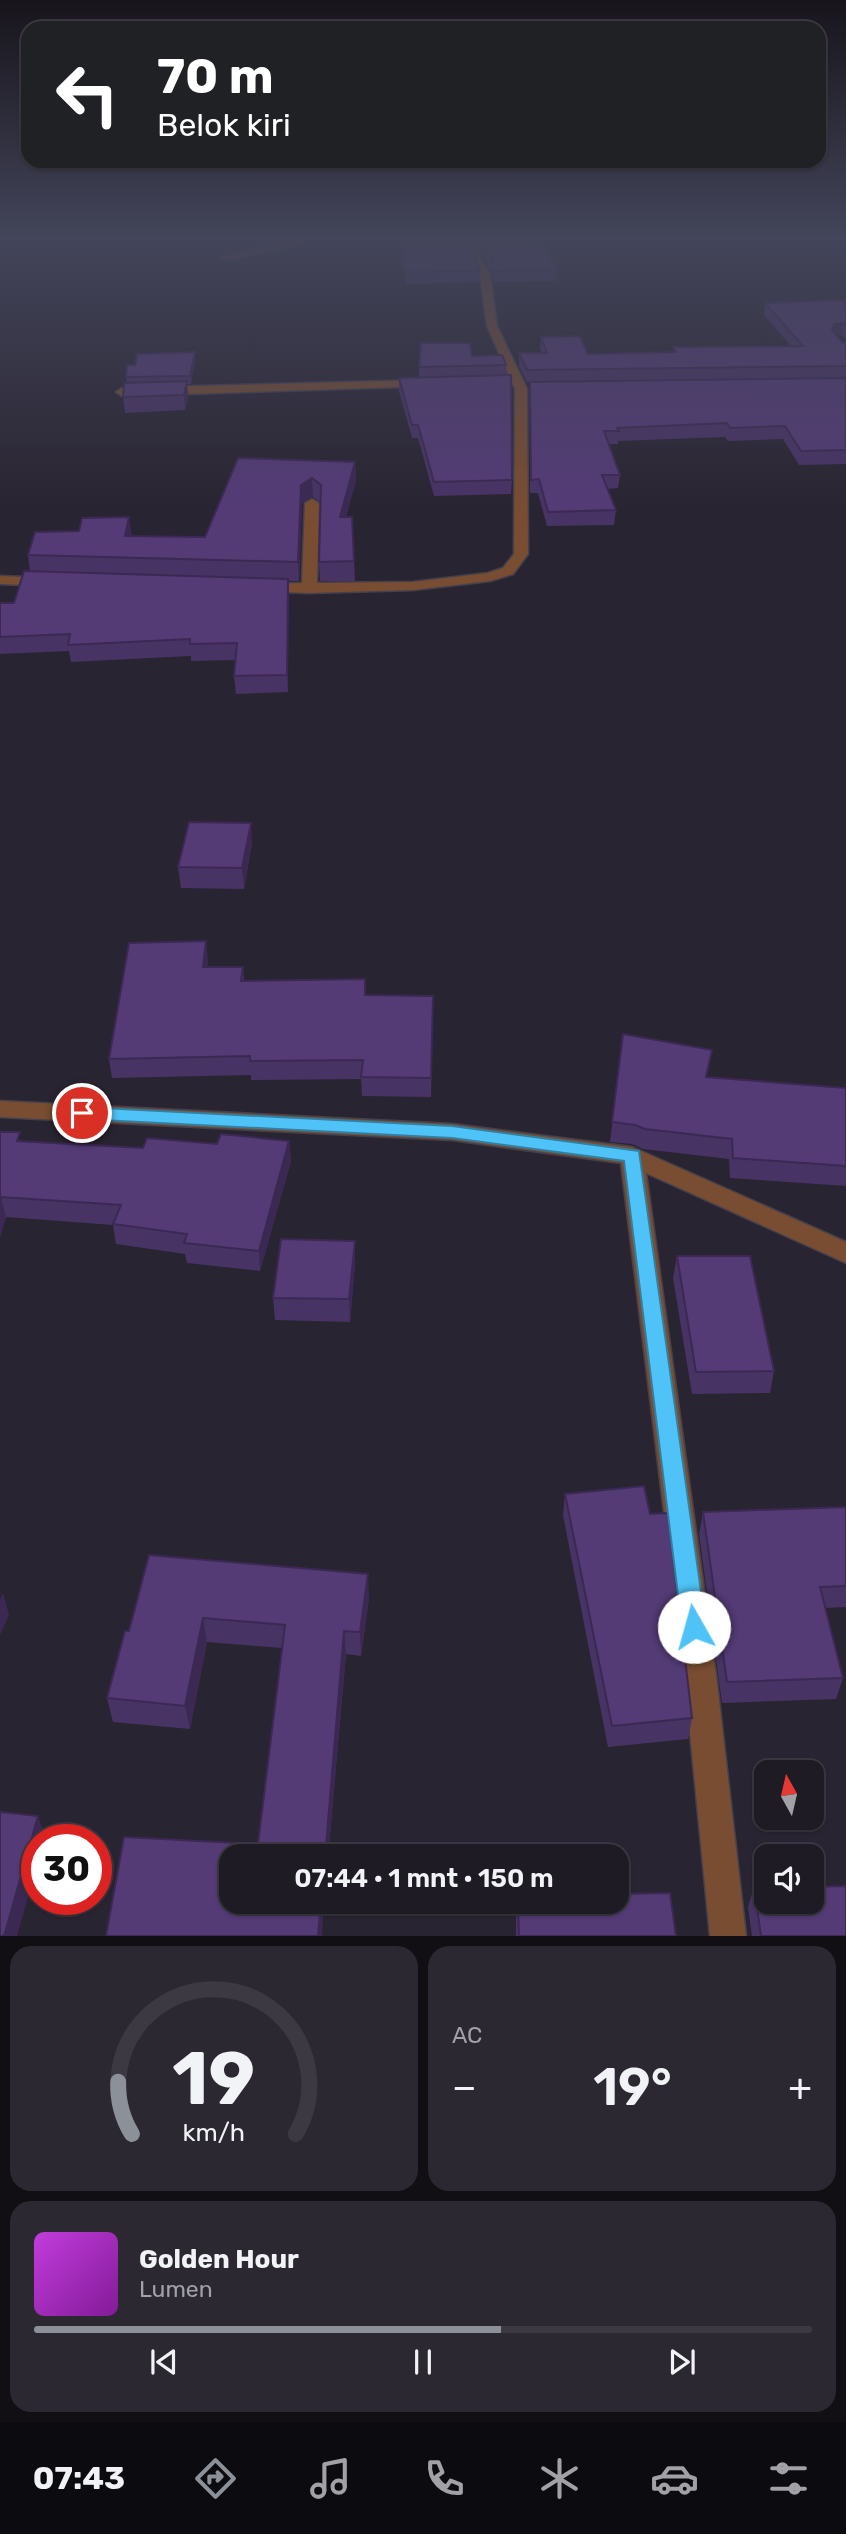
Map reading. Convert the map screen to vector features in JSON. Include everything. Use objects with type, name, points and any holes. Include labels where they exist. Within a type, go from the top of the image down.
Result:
[{"type":"street","points":[[240,588],[413,586],[490,577],[512,568],[521,554],[520,385],[492,326]]},
{"type":"street","points":[[122,392],[437,383]]},
{"type":"street","points":[[309,589],[312,503]]},
{"type":"street","points":[[0,580],[65,583]]},
{"type":"street","points":[[0,1109],[452,1132],[632,1156],[846,1253]]},
{"type":"street","points":[[632,1156],[701,1682],[728,1936]]},
{"type":"building","points":[[786,326],[833,326],[832,330],[846,343],[846,366],[527,370],[519,353],[547,353],[541,337],[580,336],[588,354],[676,352],[673,347],[803,346]]},
{"type":"building","points":[[421,343],[470,343],[472,356],[502,355],[506,365],[419,367]]},
{"type":"building","points":[[195,352],[190,376],[126,377],[127,365],[135,365],[137,354]]},
{"type":"building","points":[[511,375],[512,480],[434,482],[418,425],[412,425],[399,378]]},
{"type":"building","points":[[846,378],[846,450],[801,451],[785,426],[730,428],[727,423],[617,428],[619,431],[604,431],[620,475],[602,475],[616,510],[548,512],[539,479],[531,480],[530,382]]},
{"type":"building","points":[[187,381],[184,395],[123,397],[124,383]]},
{"type":"building","points":[[238,458],[355,462],[340,517],[352,517],[354,561],[319,562],[321,485],[312,478],[301,485],[298,562],[28,555],[35,532],[79,531],[82,518],[129,517],[125,536],[205,537]]},
{"type":"building","points":[[24,571],[288,579],[287,675],[234,676],[237,643],[190,644],[190,639],[68,645],[70,634],[0,637],[0,603],[14,603]]},
{"type":"building","points":[[189,822],[251,823],[242,868],[178,867]]},
{"type":"building","points":[[206,941],[203,967],[243,967],[241,981],[365,979],[365,995],[433,996],[431,1078],[361,1077],[363,1060],[250,1061],[250,1056],[109,1059],[129,943]]},
{"type":"building","points":[[623,1034],[712,1050],[706,1077],[846,1088],[846,1166],[733,1158],[732,1139],[645,1129],[612,1122]]},
{"type":"building","points":[[0,1132],[20,1132],[17,1141],[143,1148],[147,1138],[217,1144],[221,1134],[289,1141],[259,1251],[184,1243],[187,1234],[113,1224],[121,1205],[1,1197],[0,1200]]},
{"type":"building","points":[[281,1239],[355,1241],[349,1299],[273,1298]]},
{"type":"building","points":[[677,1256],[750,1256],[774,1371],[696,1372]]},
{"type":"building","points":[[644,1486],[650,1514],[668,1513],[692,1718],[612,1726],[565,1494]]},
{"type":"building","points":[[846,1507],[846,1586],[820,1587],[843,1678],[727,1682],[703,1512]]},
{"type":"building","points":[[149,1555],[368,1574],[360,1632],[344,1631],[326,1844],[258,1844],[285,1625],[203,1618],[185,1706],[107,1698],[125,1631],[129,1631]]},
{"type":"building","points":[[0,1812],[38,1816],[36,1824],[21,1824],[21,1876],[4,1936],[0,1936]]},
{"type":"building","points":[[124,1837],[258,1844],[219,1844],[219,1914],[320,1914],[318,1936],[106,1936],[112,1915]]},
{"type":"building","points":[[846,1886],[846,1936],[761,1936],[758,1914],[824,1914],[824,1887]]},
{"type":"building","points":[[670,1893],[676,1936],[519,1936],[518,1914],[629,1914],[629,1894]]},
{"type":"route","points":[[82,1113],[452,1132],[632,1156],[694,1627]]}]
